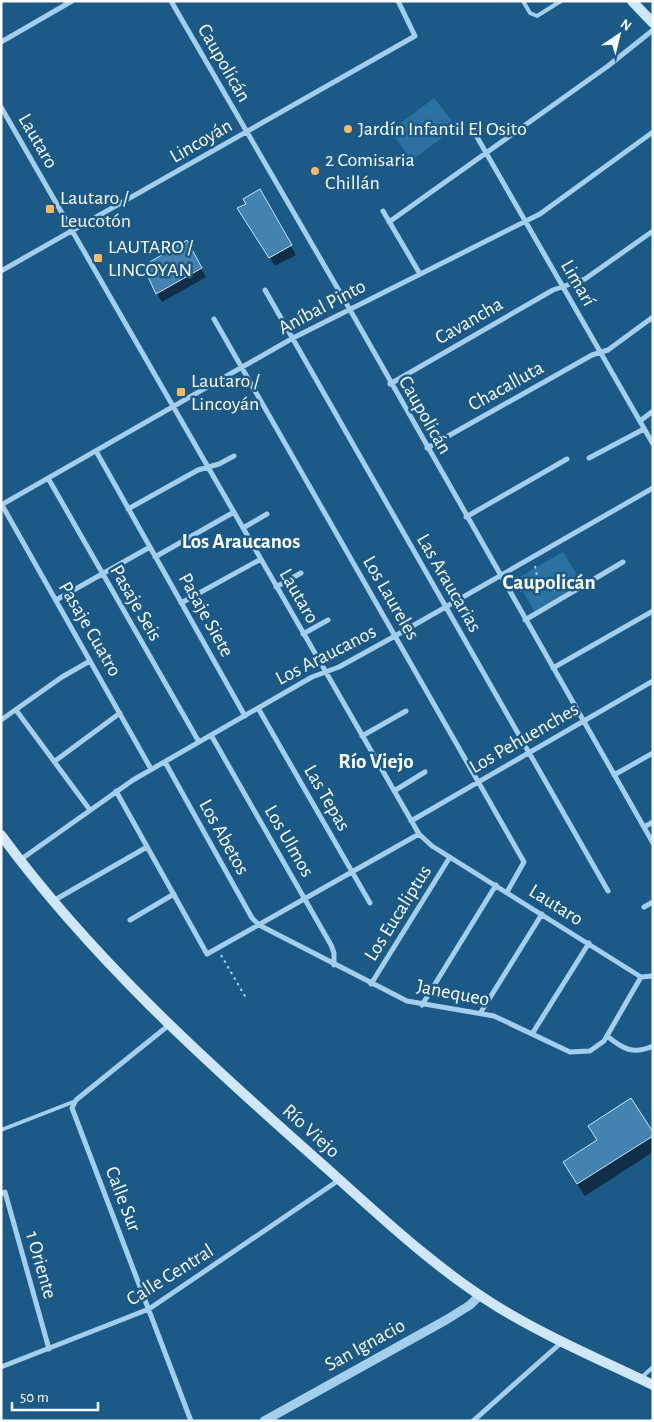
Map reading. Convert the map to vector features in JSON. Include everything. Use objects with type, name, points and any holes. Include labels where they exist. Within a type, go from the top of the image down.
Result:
[{"type":"main road","points":[[632,1],[653,23]]},
{"type":"main road","name":"Río Viejo","points":[[1,835],[53,901],[168,1025],[404,1236],[480,1294],[517,1317],[653,1385]]},
{"type":"street","points":[[1,42],[72,1]]},
{"type":"street","name":"Caupolicán","points":[[171,1],[349,308],[390,384],[653,843]]},
{"type":"street","name":"Lincoyán","points":[[1,271],[415,36],[398,1]]},
{"type":"street","points":[[389,222],[616,60],[653,30]]},
{"type":"street","name":"Lautaro","points":[[1,108],[419,834],[432,846],[641,977]]},
{"type":"street","name":"Aníbal Pinto","points":[[1,505],[292,338],[559,202],[653,132]]},
{"type":"street","name":"Limarí","points":[[477,137],[653,444]]},
{"type":"street","points":[[383,211],[420,274]]},
{"type":"street","name":"Cavancha","points":[[390,384],[553,290],[585,279],[653,231]]},
{"type":"street","name":"Las Araucarias","points":[[265,290],[608,891]]},
{"type":"street","name":"Chacalluta","points":[[427,448],[600,352],[608,350],[653,317]]},
{"type":"street","name":"Los Laureles","points":[[214,319],[524,862],[507,892]]},
{"type":"street","points":[[640,421],[653,411]]},
{"type":"street","points":[[589,458],[644,428]]},
{"type":"street","name":"Pasaje Siete","points":[[96,451],[245,716]]},
{"type":"street","points":[[128,509],[198,470],[234,456]]},
{"type":"street","points":[[466,517],[567,459]]},
{"type":"street","name":"Pasaje Seis","points":[[48,478],[198,742]]},
{"type":"street","name":"Los Araucanos","points":[[20,860],[116,791],[151,769],[312,678],[395,636],[653,488]]},
{"type":"street","name":"Pasaje Cuatro","points":[[1,505],[151,769]]},
{"type":"street","points":[[155,557],[234,512]]},
{"type":"street","points":[[243,528],[267,514]]},
{"type":"street","points":[[56,600],[150,547]]},
{"type":"street","points":[[181,603],[261,559]]},
{"type":"street","points":[[525,620],[623,562]]},
{"type":"street","points":[[276,587],[301,573]]},
{"type":"street","points":[[553,668],[653,611]]},
{"type":"street","points":[[303,634],[328,620]]},
{"type":"street","points":[[1,720],[90,661]]},
{"type":"street","name":"Los Pehuenches","points":[[411,821],[653,681]]},
{"type":"street","name":"Las Tepas","points":[[258,708],[370,904]]},
{"type":"street","points":[[16,710],[90,810]]},
{"type":"street","points":[[362,736],[406,711]]},
{"type":"street","points":[[55,761],[120,713]]},
{"type":"street","name":"Los Ulmos","points":[[211,735],[333,949],[334,965]]},
{"type":"street","points":[[614,775],[653,753]]},
{"type":"street","name":"Los Abetos","points":[[165,762],[252,918],[258,925]]},
{"type":"street","points":[[394,792],[425,772]]},
{"type":"street","points":[[116,791],[207,954],[419,834]]},
{"type":"street","points":[[644,827],[653,822]]},
{"type":"street","points":[[53,901],[147,847]]},
{"type":"street","name":"Los Eucaliptus","points":[[371,984],[450,857]]},
{"type":"street","points":[[422,1005],[496,886]]},
{"type":"street","points":[[130,920],[174,894]]},
{"type":"street","points":[[644,907],[653,902]]},
{"type":"street","points":[[481,1012],[542,914]]},
{"type":"street","name":"Janequeo","points":[[258,925],[407,1001],[422,1005],[481,1012],[564,1049],[577,1052],[595,1048],[607,1036],[641,977]]},
{"type":"street","points":[[532,1034],[588,943]]},
{"type":"street","points":[[641,977],[653,976]]},
{"type":"street","points":[[74,1102],[168,1025]]},
{"type":"street","points":[[607,1036],[622,1047],[633,1052],[653,1046]]},
{"type":"street","name":"Calle Sur","points":[[74,1102],[72,1110],[191,1421]]},
{"type":"street","name":"Calle Central","points":[[1,1367],[149,1309],[340,1180]]},
{"type":"street","name":"1 Oriente","points":[[1,1194],[5,1192],[49,1349]]},
{"type":"street","name":"San Ignacio","points":[[264,1421],[446,1320],[470,1305],[480,1294]]},
{"type":"street","points":[[472,1421],[563,1341]]},
{"type":"lane","points":[[523,1],[530,13],[537,16],[561,1]]},
{"type":"lane","points":[[1,1130],[74,1102]]},
{"type":"lane","points":[[640,1379],[653,1367]]},
{"type":"path","points":[[532,557],[538,581],[565,596]]},
{"type":"path","points":[[512,596],[538,581]]},
{"type":"path","points":[[217,949],[246,998]]},
{"type":"shaded area","points":[[434,98],[457,127],[412,160],[390,131]]},
{"type":"shaded area","points":[[563,552],[582,583],[534,611],[516,579]]},
{"type":"building","points":[[260,189],[292,245],[269,258],[237,208],[246,204],[243,199]]},
{"type":"building","points":[[187,240],[202,268],[156,294],[143,266]]},
{"type":"building","points":[[631,1098],[653,1132],[653,1136],[577,1184],[563,1162],[597,1140],[588,1126]]},
{"type":"place","name":"Jardín Infantil El Osito","points":[[348,129]]},
{"type":"place","name":"2 Comisaria Chillán","points":[[315,171]]},
{"type":"place","name":"Lautaro / Leucotón","points":[[50,209]]},
{"type":"place","name":"LAUTARO / LINCOYAN","points":[[98,258]]},
{"type":"place","name":"Lautaro / Lincoyán","points":[[181,392]]},
{"type":"district","name":"Los Araucanos","points":[[241,541]]},
{"type":"district","name":"Caupolicán","points":[[549,582]]},
{"type":"district","name":"Río Viejo","points":[[376,761]]}]
